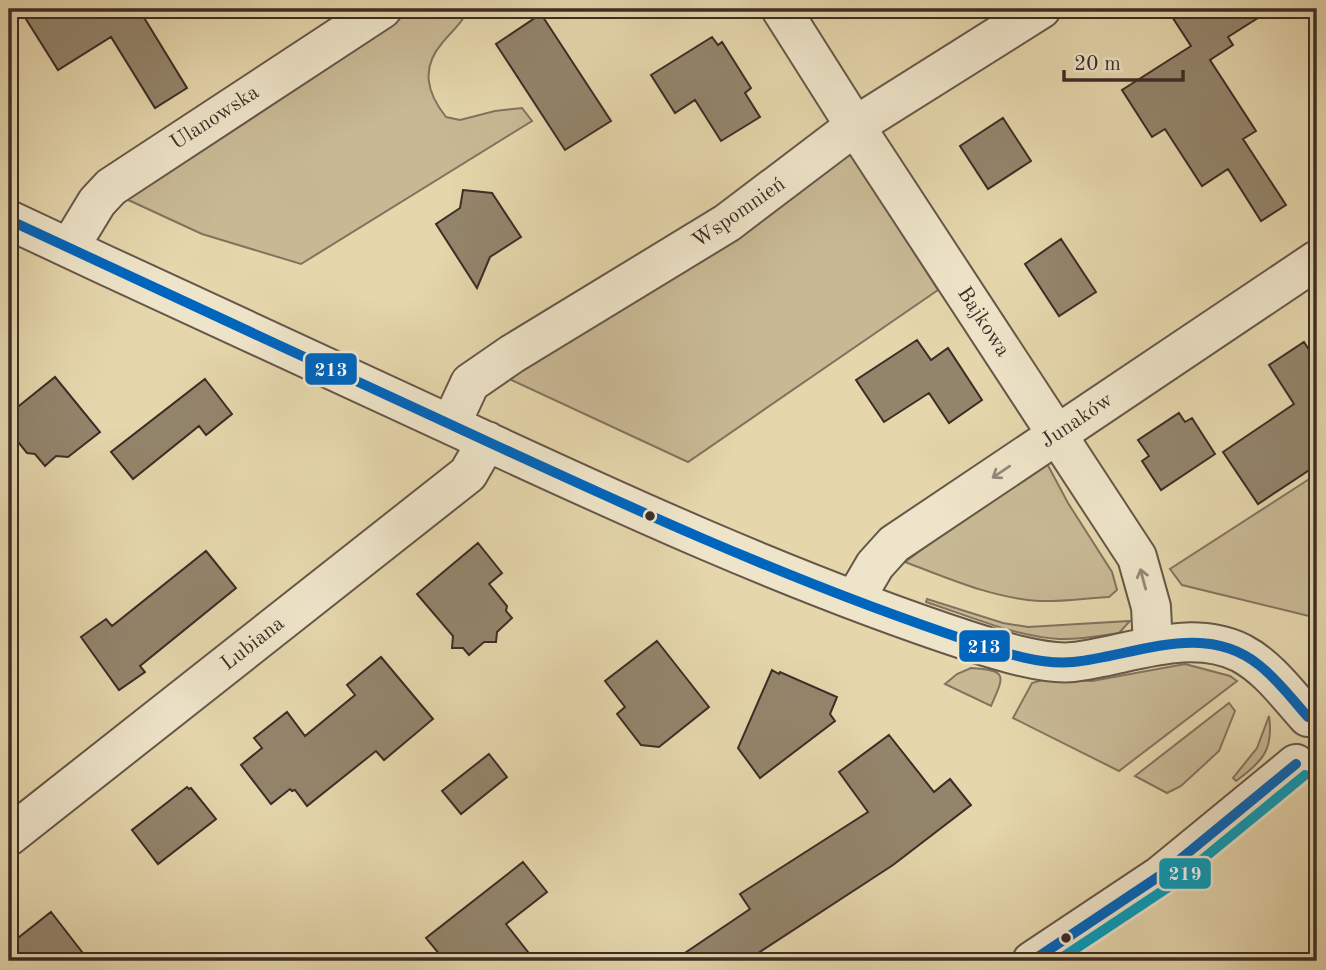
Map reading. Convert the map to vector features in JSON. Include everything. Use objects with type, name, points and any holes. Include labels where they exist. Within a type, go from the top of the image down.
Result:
[{"type":"street","name":"Ulanowska","points":[[69,248],[97,202],[111,187],[382,9]]},
{"type":"street","name":"Bajkowa","points":[[781,9],[1138,557],[1151,607],[1153,646]]},
{"type":"street","name":"Wspomnień","points":[[451,424],[470,383],[512,354],[727,223],[855,126],[1041,9]]},
{"type":"street","points":[[9,220],[719,548],[968,641],[1019,655],[1069,662],[1124,654],[1153,646],[1199,643],[1219,645],[1242,654],[1269,673],[1312,715],[1300,725],[1292,743],[1307,773],[1032,961]]},
{"type":"street","name":"Junaków","points":[[855,599],[875,565],[894,544],[1317,260]]},
{"type":"street","name":"Lubiana","points":[[9,836],[468,474],[486,442]]},
{"type":"shaded area","points":[[415,9],[459,9],[464,17],[436,52],[429,71],[434,99],[446,117],[460,120],[495,111],[522,108],[532,121],[301,264],[202,234],[124,198]]},
{"type":"shaded area","points":[[852,155],[938,290],[688,462],[505,377],[843,157]]},
{"type":"shaded area","points":[[1044,458],[1068,503],[1112,572],[1117,590],[1109,597],[1048,601],[1004,596],[905,562]]},
{"type":"shaded area","points":[[1317,474],[1317,618],[1182,585],[1170,569]]},
{"type":"shaded area","points":[[927,599],[1003,623],[1028,627],[1130,621],[1119,633],[1059,639],[992,625],[926,602]]},
{"type":"shaded area","points":[[1185,664],[1230,676],[1237,681],[1119,771],[1013,718],[1032,683],[1046,679],[1092,681]]},
{"type":"shaded area","points":[[971,668],[992,671],[1000,676],[999,688],[991,706],[945,684],[957,674]]},
{"type":"shaded area","points":[[1229,703],[1235,711],[1219,751],[1181,786],[1167,793],[1135,776]]},
{"type":"shaded area","points":[[1269,716],[1270,738],[1264,754],[1253,768],[1236,781],[1233,778],[1257,748]]},
{"type":"building","points":[[43,9],[155,9],[143,16],[187,88],[155,108],[111,37],[58,70],[26,19]]},
{"type":"building","points":[[1167,9],[1272,9],[1228,37],[1233,45],[1210,60],[1256,131],[1243,139],[1286,205],[1261,221],[1228,169],[1202,186],[1165,129],[1152,137],[1122,90],[1191,46]]},
{"type":"building","points":[[541,14],[611,121],[565,150],[496,44]]},
{"type":"building","points":[[712,37],[718,45],[722,42],[751,88],[745,93],[760,117],[721,141],[695,100],[675,113],[651,75]]},
{"type":"building","points":[[1003,118],[1031,161],[988,189],[960,146]]},
{"type":"building","points":[[463,190],[492,193],[521,237],[490,257],[477,288],[436,224],[460,208]]},
{"type":"building","points":[[1061,239],[1096,292],[1059,316],[1025,264]]},
{"type":"building","points":[[917,340],[931,360],[948,348],[982,400],[949,423],[929,393],[884,422],[856,380]]},
{"type":"building","points":[[1304,342],[1317,362],[1317,465],[1258,504],[1223,452],[1294,404],[1269,365]]},
{"type":"building","points":[[55,377],[100,432],[68,457],[56,456],[45,466],[35,454],[27,453],[14,437],[15,430],[9,422],[9,414]]},
{"type":"building","points":[[205,379],[232,414],[206,435],[199,426],[133,479],[111,452]]},
{"type":"building","points":[[1179,413],[1185,422],[1192,418],[1215,454],[1161,490],[1142,461],[1149,456],[1138,440]]},
{"type":"building","points":[[478,543],[502,573],[489,584],[507,606],[506,611],[512,618],[497,632],[496,642],[484,642],[469,655],[463,648],[452,648],[453,636],[417,594]]},
{"type":"building","points":[[206,551],[236,588],[140,666],[145,672],[119,690],[81,637],[106,619],[112,626]]},
{"type":"building","points":[[657,641],[709,707],[659,747],[641,745],[617,714],[625,707],[605,681]]},
{"type":"building","points":[[381,657],[433,719],[384,760],[376,751],[307,806],[295,790],[290,789],[271,804],[241,765],[262,748],[254,738],[287,712],[305,736],[355,695],[347,685]]},
{"type":"building","points":[[772,670],[837,697],[830,714],[835,721],[760,778],[738,748]]},
{"type":"building","points":[[889,735],[934,792],[950,779],[971,805],[893,865],[746,961],[673,961],[750,909],[740,894],[868,812],[839,772]]},
{"type":"building","points":[[489,754],[507,777],[461,814],[442,791]]},
{"type":"building","points":[[187,787],[191,788],[216,819],[158,864],[132,830]]},
{"type":"building","points":[[523,862],[547,892],[506,924],[535,961],[445,961],[426,938]]},
{"type":"building","points":[[51,912],[89,961],[9,961],[9,945]]},
{"type":"transit line","name":"213","points":[[9,220],[621,503],[828,590],[982,645],[1047,662],[1097,659],[1169,644],[1215,645],[1238,652],[1259,665],[1279,683],[1308,717]]},
{"type":"transit line","name":"213","points":[[1032,961],[1161,875],[1296,764]]},
{"type":"transit line","name":"219","points":[[1057,961],[1170,886],[1305,775]]}]
